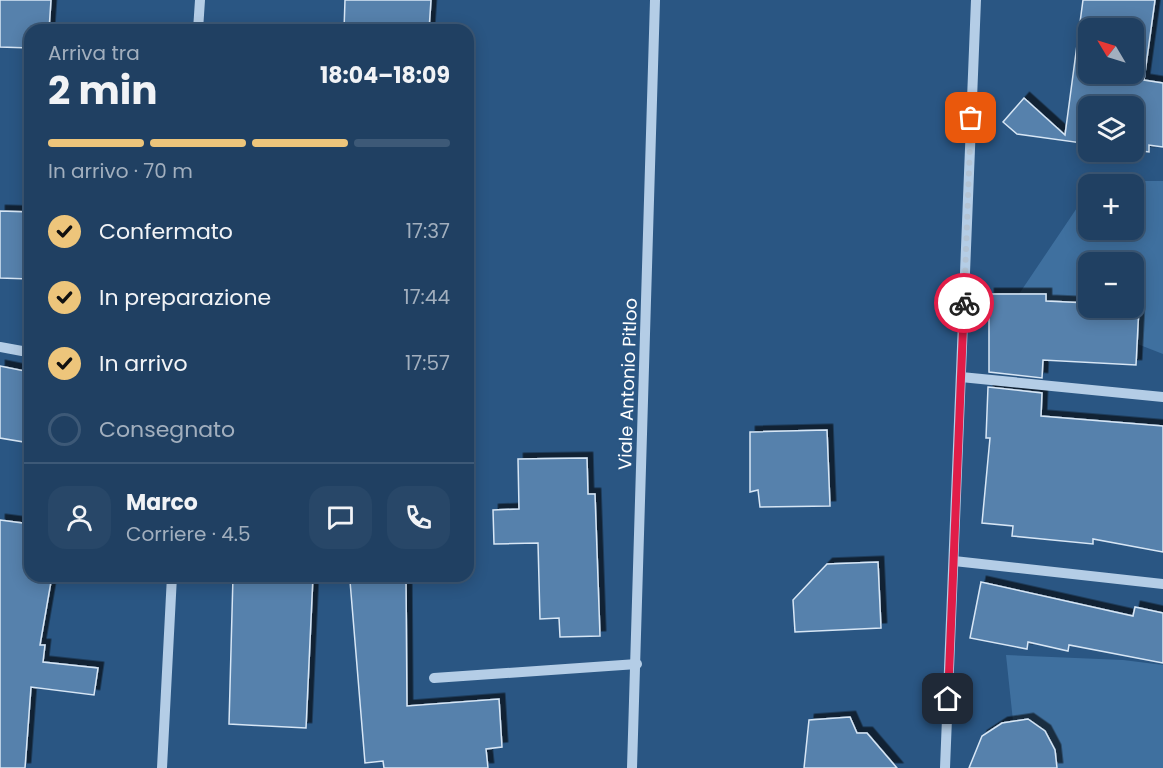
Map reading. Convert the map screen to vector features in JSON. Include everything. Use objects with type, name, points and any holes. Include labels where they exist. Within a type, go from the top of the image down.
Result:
[{"type":"street","points":[[198,24],[200,0]]},
{"type":"street","name":"Viale Antonio Pitloo","points":[[632,768],[637,664],[655,0]]},
{"type":"street","points":[[945,768],[976,0]]},
{"type":"street","points":[[0,346],[22,351]]},
{"type":"street","points":[[961,377],[1163,397]]},
{"type":"street","points":[[954,561],[1163,584]]},
{"type":"street","points":[[162,768],[172,582]]},
{"type":"street","points":[[434,678],[637,664]]},
{"type":"shaded area","points":[[1144,181],[1163,181],[1163,354],[1017,297],[1078,206],[1078,240],[1144,240]]},
{"type":"shaded area","points":[[1006,655],[1123,660],[1163,665],[1163,768],[1018,768]]},
{"type":"building","points":[[0,0],[51,0],[49,24],[24,24],[24,48],[0,47]]},
{"type":"building","points":[[345,0],[431,0],[429,24],[344,24]]},
{"type":"building","points":[[1083,0],[1155,0],[1144,80],[1144,18],[1081,18]]},
{"type":"building","points":[[1078,38],[1078,84],[1144,84],[1144,80],[1163,83],[1163,147],[1149,145],[1149,152],[1144,151],[1144,96],[1078,96],[1078,142],[1017,134],[1003,122],[1024,98],[1065,135]]},
{"type":"building","points":[[0,211],[24,212],[24,279],[0,278]]},
{"type":"building","points":[[989,294],[1046,294],[1046,301],[1078,302],[1078,318],[1138,318],[1136,365],[1043,360],[1042,378],[989,372]]},
{"type":"building","points":[[0,366],[24,371],[24,442],[0,438]]},
{"type":"building","points":[[988,387],[1042,393],[1041,416],[1163,426],[1163,552],[1093,539],[1093,544],[1012,536],[1013,526],[982,523],[990,438],[986,438]]},
{"type":"building","points":[[827,430],[830,506],[760,507],[758,490],[750,492],[750,432]]},
{"type":"building","points":[[587,458],[588,494],[595,494],[600,636],[560,637],[559,618],[540,619],[538,543],[494,544],[493,510],[519,509],[518,459]]},
{"type":"building","points":[[0,520],[24,523],[24,582],[51,582],[40,645],[45,645],[43,662],[98,668],[94,695],[31,687],[25,768],[0,768]]},
{"type":"building","points":[[878,562],[881,628],[795,632],[793,600],[827,564]]},
{"type":"building","points":[[233,582],[313,582],[306,728],[229,724]]},
{"type":"building","points":[[350,582],[406,582],[407,706],[499,699],[502,747],[486,749],[488,768],[384,768],[383,761],[365,763]]},
{"type":"building","points":[[981,582],[1133,616],[1135,607],[1163,613],[1163,663],[1069,645],[1068,651],[1028,642],[1027,649],[970,638]]},
{"type":"building","points":[[850,717],[857,733],[867,733],[897,768],[804,768],[809,720]]},
{"type":"building","points":[[1028,719],[1045,731],[1055,750],[1057,768],[969,768],[982,736],[1002,723]]},
{"type":"way so far","points":[[964,303],[971,118]]},
{"type":"route","points":[[948,699],[964,303]]}]
